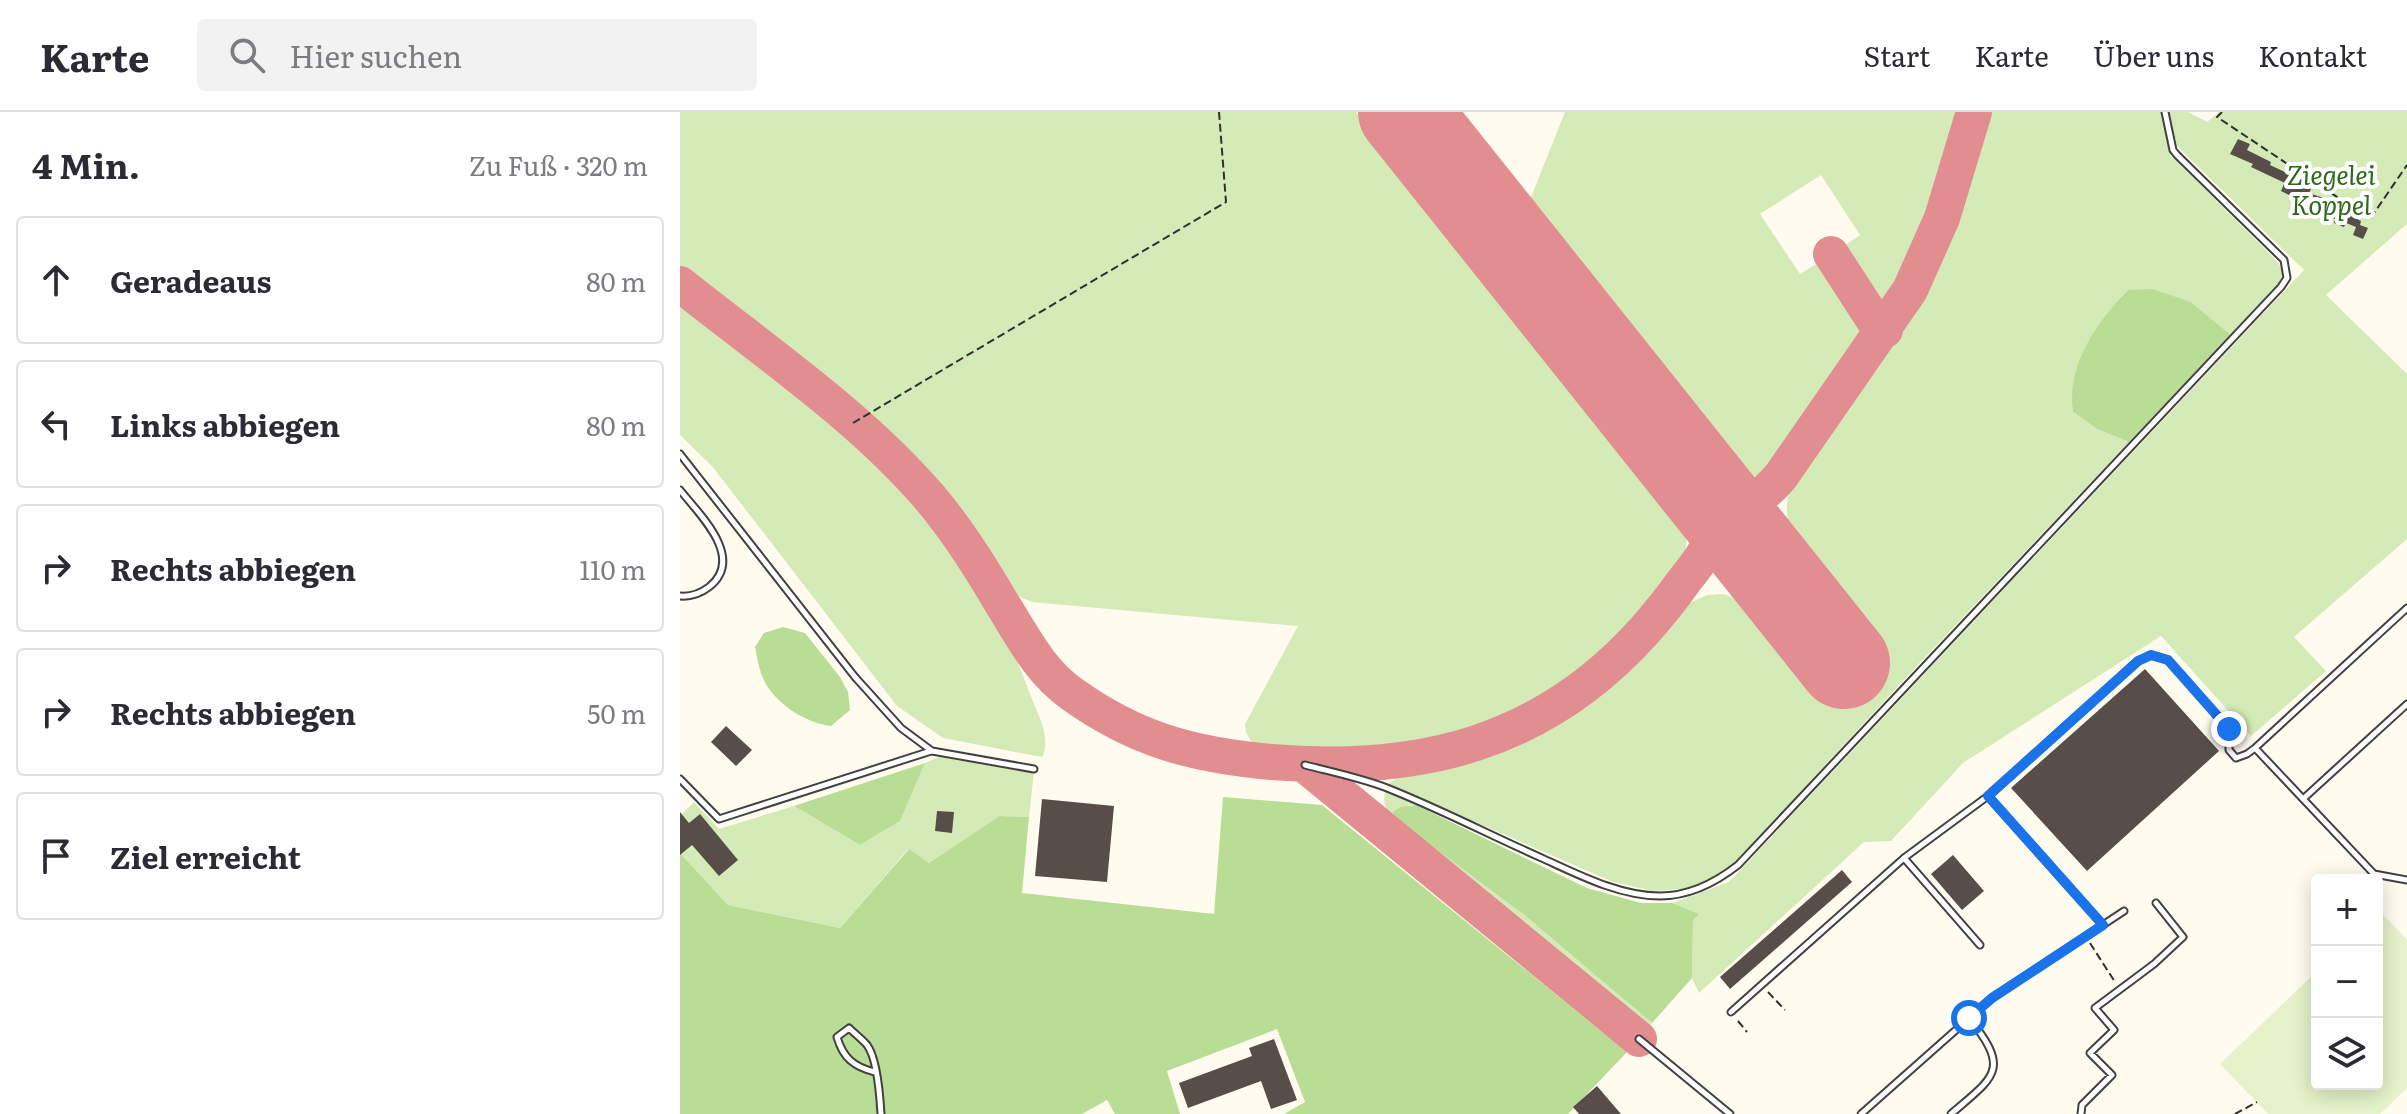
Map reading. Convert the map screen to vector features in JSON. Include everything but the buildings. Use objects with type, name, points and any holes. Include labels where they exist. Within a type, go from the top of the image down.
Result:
[{"type":"lane","points":[[1305,765],[1386,788],[1574,873],[1620,889],[1658,896],[1675,895],[1701,888],[1725,875],[1959,630],[2287,278],[2284,260],[2173,150],[2165,112]]},
{"type":"lane","points":[[680,454],[855,677],[901,728],[932,751],[1034,769]]},
{"type":"lane","points":[[680,490],[716,535],[722,572],[715,582],[694,595],[680,596]]},
{"type":"lane","points":[[1731,1012],[1904,858],[1988,796],[2138,661],[2151,655],[2168,660],[2229,729],[2229,750],[2236,758],[2255,748],[2407,608]]},
{"type":"lane","points":[[2303,799],[2407,704]]},
{"type":"lane","points":[[2255,748],[2374,874],[2407,880]]},
{"type":"lane","points":[[680,779],[719,819],[932,751]]},
{"type":"lane","points":[[1988,796],[2103,925]]},
{"type":"lane","points":[[1904,858],[1980,945]]},
{"type":"lane","points":[[2081,1114],[2082,1105],[2112,1075],[2090,1053],[2114,1030],[2095,1008],[2154,964],[2183,937],[2156,903]]},
{"type":"lane","points":[[1861,1114],[1992,998],[2124,911]]},
{"type":"lane","points":[[1951,1114],[1986,1083],[1994,1070],[1995,1059],[1988,1042],[1969,1018]]},
{"type":"lane","points":[[875,1072],[857,1068],[841,1051],[837,1037],[849,1028],[869,1047],[875,1072],[881,1114]]},
{"type":"lane","points":[[1639,1039],[1730,1114]]},
{"type":"path","points":[[853,423],[1226,202],[1219,112]]},
{"type":"path","points":[[2222,112],[2217,117],[2370,219],[2407,165]]},
{"type":"path","points":[[2086,936],[2120,990]]},
{"type":"path","points":[[1762,985],[1785,1010]]},
{"type":"path","points":[[1731,1012],[1747,1032]]},
{"type":"path","points":[[2235,1114],[2257,1102]]},
{"type":"green space","points":[[680,112],[1356,112],[1684,522],[1686,547],[1683,558],[1657,597],[1602,656],[1547,697],[1486,727],[1420,746],[1382,750],[1344,752],[1268,748],[1253,744],[1246,733],[1245,724],[1298,626],[1032,602],[1020,597],[934,482],[876,424],[680,266]]},
{"type":"green space","points":[[1565,112],[1959,112],[1926,229],[1887,304],[1876,304],[1838,250],[1860,235],[1821,175],[1760,214],[1800,274],[1824,259],[1856,305],[1867,334],[1772,469],[1753,477],[1743,477],[1527,207]]},
{"type":"green space","points":[[1986,112],[2161,112],[2171,156],[2278,262],[2283,272],[2281,281],[2231,335],[2191,302],[2128,290],[2105,316],[2087,345],[2072,395],[2073,412],[2097,429],[2129,442],[1727,871],[1716,878],[1684,889],[1653,891],[1613,882],[1388,784],[1402,774],[1492,750],[1563,714],[1628,665],[1683,606],[1707,595],[1723,594],[1747,602],[1820,691],[1877,645],[1794,540],[1787,517],[1787,503],[1794,480],[1895,339],[1934,271]]},
{"type":"green space","name":"Ziegelei Koppel","points":[[2169,112],[2188,112],[2207,122],[2219,112],[2407,112],[2407,224],[2326,295],[2407,374],[2407,539],[2294,637],[2326,671],[2251,736],[2161,636],[1963,763],[1891,841],[1864,842],[1699,993],[1692,978],[1693,920],[1672,903],[1729,882],[2304,270],[2177,146]]},
{"type":"green space","points":[[2152,289],[2191,302],[2231,335],[2129,442],[2097,429],[2073,412],[2074,378],[2086,345],[2116,302],[2128,290]]},
{"type":"green space","points":[[680,302],[837,429],[885,473],[929,521],[968,573],[1002,630],[1042,726],[1045,750],[1042,757],[943,738],[897,706],[712,466],[680,435]]},
{"type":"green space","points":[[783,627],[805,633],[848,692],[850,710],[831,726],[789,709],[765,683],[755,647],[764,633]]},
{"type":"green space","points":[[939,757],[1034,772],[1029,817],[999,816],[929,863],[908,849],[840,928],[728,905],[680,853],[680,816],[694,802],[719,829],[794,806],[860,845],[900,821],[925,763]]},
{"type":"green space","points":[[925,763],[900,821],[860,845],[794,806]]},
{"type":"green space","points":[[1385,791],[1416,805],[1407,805],[1523,914],[1652,1023],[1648,1028],[1393,820],[1385,807]]},
{"type":"green space","points":[[1223,797],[1322,805],[1627,1052],[1568,1114],[1284,1114],[1305,1102],[1277,1029],[1167,1071],[1180,1114],[1115,1114],[1107,1100],[1082,1114],[680,1114],[680,853],[728,905],[840,928],[909,849],[929,863],[999,816],[1029,817],[1022,893],[1214,914]]},
{"type":"green space","points":[[1416,805],[1587,888],[1641,903],[1672,903],[1699,914],[1693,920],[1692,978],[1652,1023],[1523,914],[1395,818],[1393,812],[1401,807]]},
{"type":"green space","points":[[2383,914],[2407,940],[2407,1088],[2380,1114],[2268,1114],[2220,1064],[2311,977],[2311,1090],[2383,1090]]},
{"type":"taxiway","points":[[1700,483],[1723,498],[1742,502],[1761,495],[1781,476],[1910,290],[1942,218],[1974,112]]},
{"type":"taxiway","points":[[1831,254],[1875,322],[1885,330]]},
{"type":"taxiway","points":[[680,284],[843,412],[903,469],[950,524],[1032,652],[1060,685],[1096,710],[1143,734],[1216,755],[1271,762],[1378,762],[1428,756],[1476,743],[1521,725],[1564,700],[1606,669],[1645,630],[1694,569],[1708,546],[1714,524],[1708,498],[1700,483]]},
{"type":"taxiway","points":[[1305,765],[1639,1039]]},
{"type":"runway","points":[[1404,112],[1844,663]]},
{"type":"route","points":[[1969,1018],[1992,998],[2103,925],[1988,796],[2138,661],[2151,655],[2168,660],[2229,729]]}]
